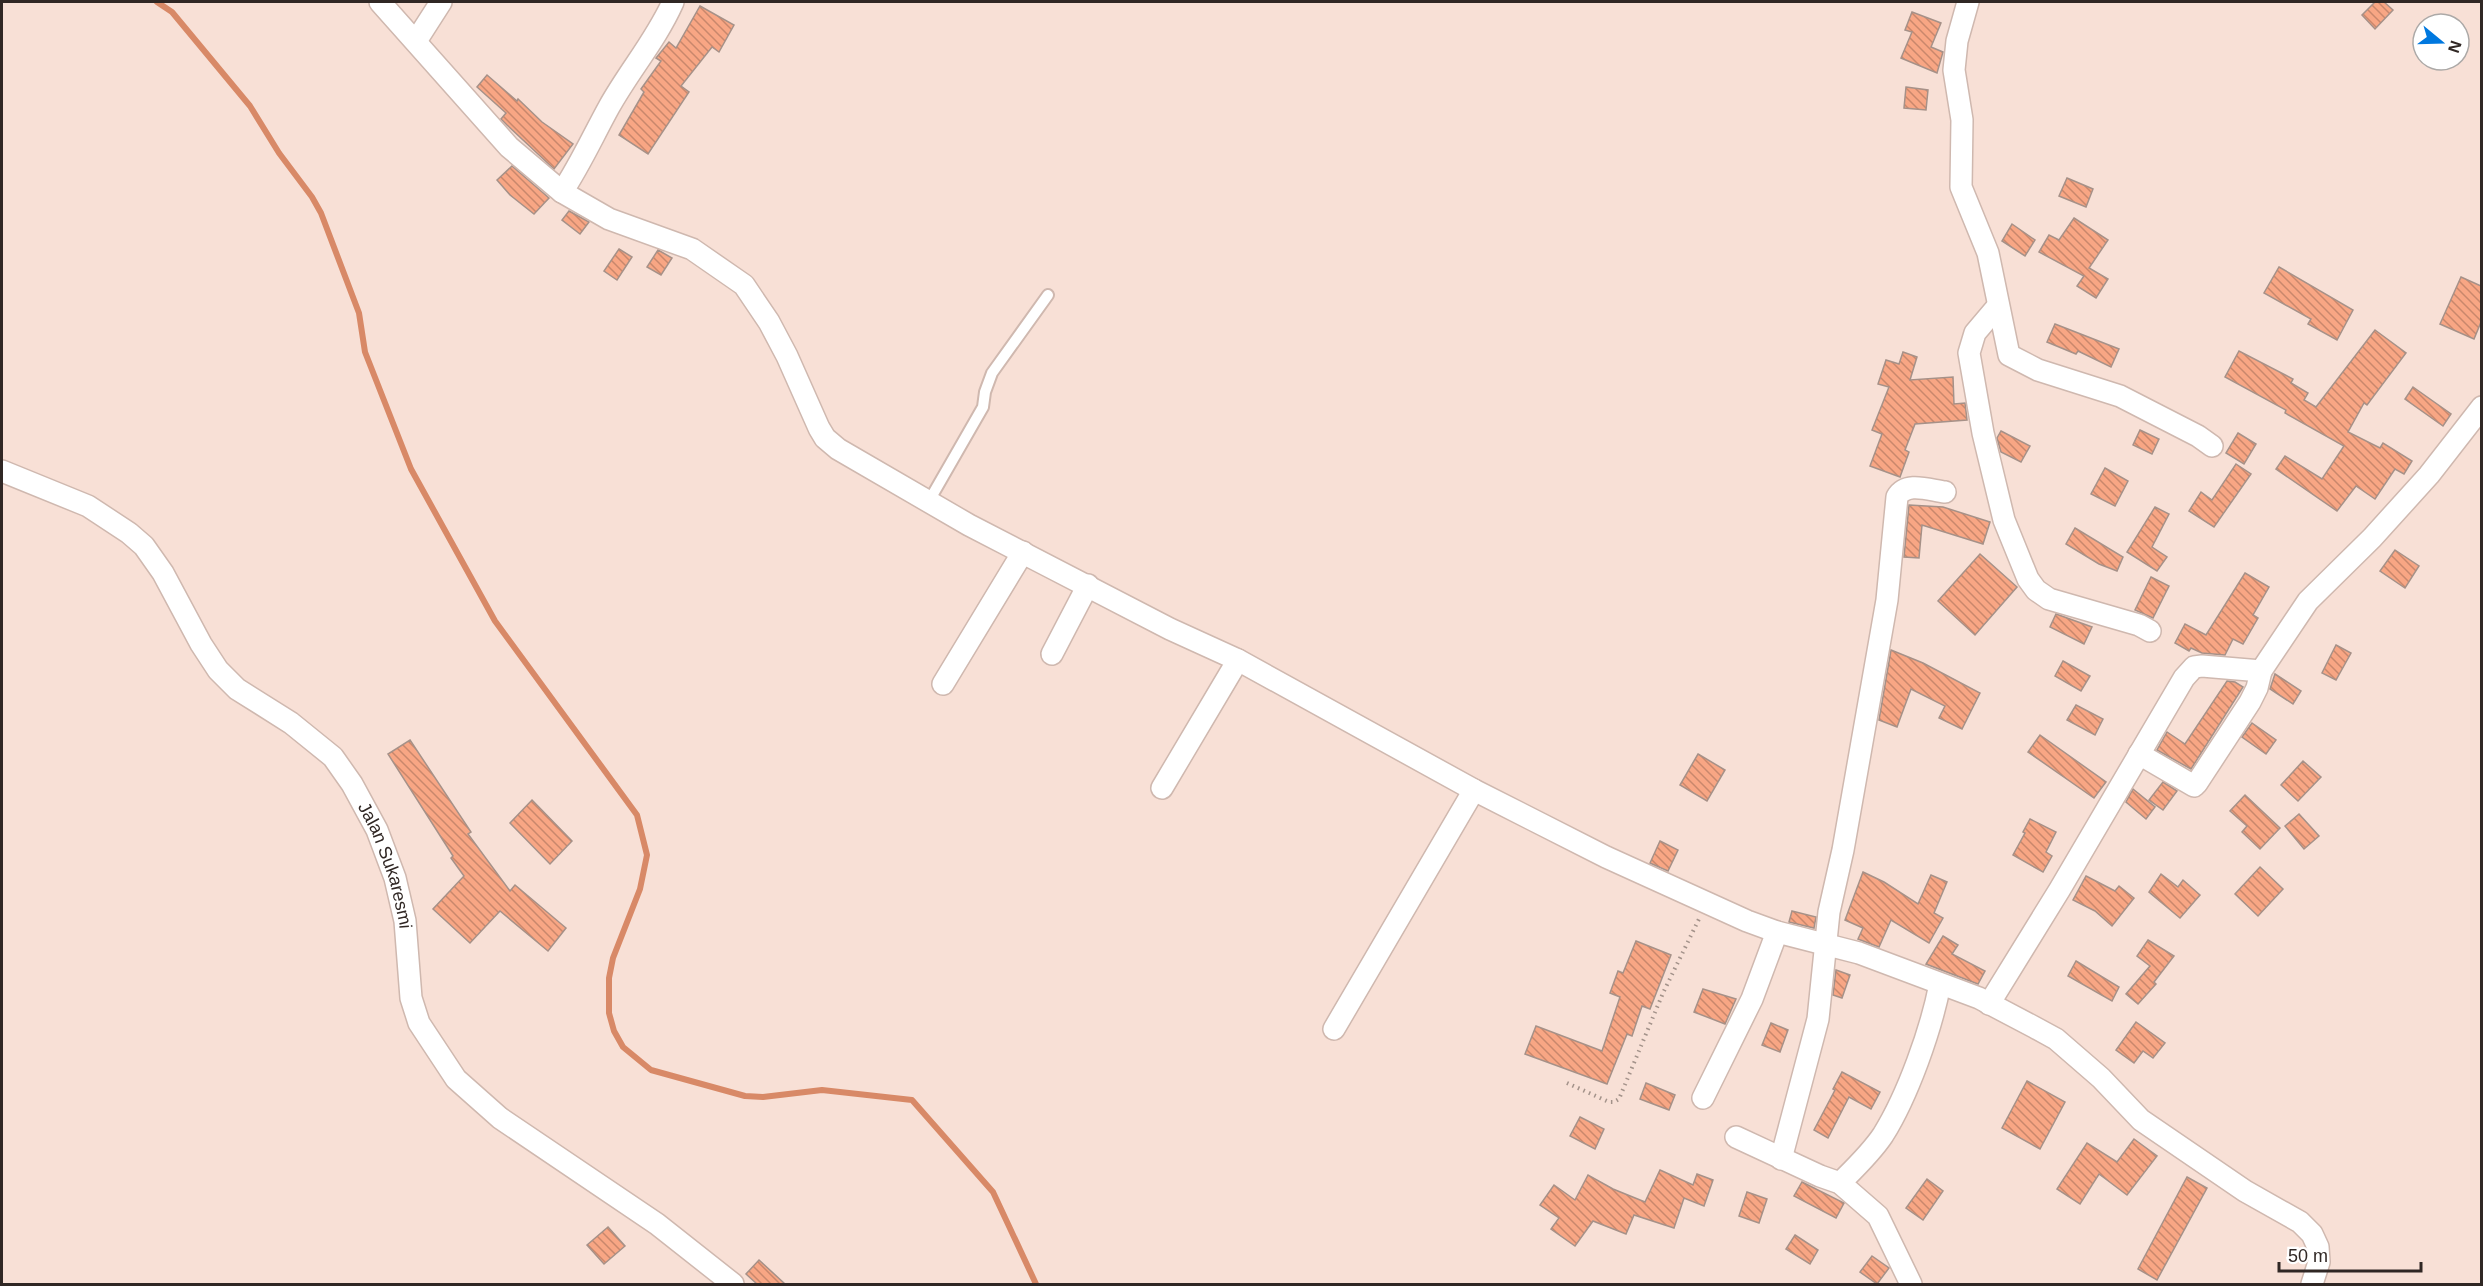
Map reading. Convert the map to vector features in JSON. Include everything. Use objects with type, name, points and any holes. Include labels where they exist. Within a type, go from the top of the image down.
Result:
[{"type":"street","points":[[380,2],[509,147],[562,192],[609,219],[692,249],[744,285],[769,322],[825,438],[857,462],[969,525],[1170,629],[1238,660],[1474,790],[1606,856],[1747,921],[1777,932],[1859,953],[1940,984],[1989,1004],[2056,1039],[2101,1078],[2141,1120],[2246,1191],[2300,1222],[2312,1234],[2318,1246],[2319,1262],[2312,1284]]},
{"type":"street","points":[[416,41],[441,2]]},
{"type":"street","points":[[562,192],[609,106],[662,26],[673,2]]},
{"type":"street","points":[[1968,2],[1957,41],[1954,70],[1962,120],[1961,187],[1988,253],[2008,355],[2038,370],[2121,396],[2198,436],[2212,446]]},
{"type":"street","points":[[1997,307],[1975,333],[1969,353],[1983,433],[2004,520],[2028,579],[2036,590],[2049,599],[2139,625],[2150,631]]},
{"type":"street","points":[[2139,754],[2183,781],[2194,786],[2198,783],[2250,702],[2261,671],[2308,601],[2401,507],[2481,407]]},
{"type":"street","name":"Jalan Sukaresmi","points":[[2,471],[88,506],[129,533],[144,546],[163,573],[201,644],[218,670],[237,689],[291,723],[333,757],[352,784],[377,830],[395,878],[405,921],[411,998],[419,1023],[456,1079],[500,1118],[657,1224],[733,1284]]},
{"type":"street","points":[[1781,1159],[1818,1019],[1829,912],[1843,850],[1887,600],[1897,497],[1900,491],[1909,487],[1945,492]]},
{"type":"street","points":[[943,684],[1023,552]]},
{"type":"street","points":[[1052,654],[1088,585]]},
{"type":"street","points":[[1162,788],[1238,660]]},
{"type":"street","points":[[1989,1004],[2060,890],[2184,678],[2194,667],[2261,671]]},
{"type":"street","points":[[1334,1029],[1474,790]]},
{"type":"street","points":[[1703,1098],[1752,999],[1777,932]]},
{"type":"street","points":[[1840,1183],[1864,1159],[1883,1134],[1932,1023],[1940,984]]},
{"type":"street","points":[[1736,1137],[1781,1159],[1840,1183],[1878,1216],[1911,1284]]},
{"type":"lane","points":[[929,501],[983,407],[985,392],[992,373],[1048,295]]},
{"type":"path","points":[[1567,1083],[1609,1102],[1619,1099],[1663,993],[1707,903]]},
{"type":"building","points":[[2375,2],[2384,2],[2393,10],[2375,29],[2362,15]]},
{"type":"building","points":[[700,6],[734,25],[719,52],[712,47],[681,86],[689,92],[648,154],[619,135],[644,92],[641,89],[661,61],[656,58],[669,42],[676,48]]},
{"type":"building","points":[[1912,12],[1941,23],[1931,47],[1943,52],[1937,73],[1901,58],[1912,32],[1905,30]]},
{"type":"building","points":[[487,75],[517,101],[518,99],[542,122],[573,144],[554,169],[501,119],[506,113],[477,87]]},
{"type":"building","points":[[1906,87],[1928,90],[1926,110],[1904,108]]},
{"type":"building","points":[[512,166],[549,198],[534,214],[510,195],[497,180]]},
{"type":"building","points":[[2067,178],[2093,189],[2086,207],[2059,196]]},
{"type":"building","points":[[569,211],[589,222],[580,234],[562,220]]},
{"type":"building","points":[[2074,218],[2108,240],[2089,268],[2108,279],[2096,298],[2077,286],[2084,276],[2039,252],[2049,235],[2059,240]]},
{"type":"building","points":[[2012,224],[2035,240],[2025,256],[2002,241]]},
{"type":"building","points":[[619,249],[632,257],[617,280],[604,271]]},
{"type":"building","points":[[658,250],[672,258],[661,275],[647,267]]},
{"type":"building","points":[[2279,267],[2353,310],[2337,340],[2308,324],[2311,319],[2264,293]]},
{"type":"building","points":[[2461,277],[2481,286],[2481,322],[2474,339],[2440,324]]},
{"type":"building","points":[[2055,324],[2119,349],[2111,367],[2078,351],[2076,354],[2047,342]]},
{"type":"building","points":[[2375,330],[2406,353],[2367,405],[2364,403],[2348,432],[2380,448],[2383,443],[2412,461],[2404,474],[2395,469],[2375,499],[2356,486],[2337,511],[2276,469],[2285,456],[2322,479],[2344,446],[2285,413],[2286,410],[2225,377],[2239,351],[2293,379],[2291,383],[2308,393],[2304,400],[2316,407]]},
{"type":"building","points":[[1903,352],[1917,357],[1910,380],[1953,377],[1954,404],[1965,403],[1967,420],[1915,424],[1905,450],[1909,452],[1900,477],[1870,466],[1882,434],[1872,430],[1889,387],[1878,384],[1886,360],[1899,364]]},
{"type":"building","points":[[2413,387],[2451,414],[2443,426],[2405,399]]},
{"type":"building","points":[[2140,430],[2159,439],[2152,454],[2133,445]]},
{"type":"building","points":[[2001,431],[2030,446],[2021,462],[2001,452],[1997,438]]},
{"type":"building","points":[[2238,433],[2256,444],[2244,464],[2226,453]]},
{"type":"building","points":[[2236,464],[2251,474],[2214,527],[2189,511],[2201,492],[2212,500]]},
{"type":"building","points":[[2105,468],[2128,481],[2115,506],[2091,494]]},
{"type":"building","points":[[1909,505],[1943,507],[1990,522],[1983,544],[1922,525],[1919,558],[1904,557]]},
{"type":"building","points":[[2155,507],[2169,514],[2152,547],[2167,557],[2157,571],[2127,552]]},
{"type":"building","points":[[2075,528],[2123,557],[2117,571],[2099,564],[2066,544]]},
{"type":"building","points":[[2395,550],[2419,566],[2405,588],[2380,571]]},
{"type":"building","points":[[1980,554],[2017,587],[1975,635],[1938,601]]},
{"type":"building","points":[[2245,573],[2269,587],[2253,615],[2258,618],[2243,644],[2233,639],[2225,655],[2202,653],[2191,648],[2189,651],[2175,643],[2185,624],[2206,635]]},
{"type":"building","points":[[2151,577],[2169,586],[2153,618],[2135,610]]},
{"type":"building","points":[[2056,614],[2092,627],[2084,644],[2050,627]]},
{"type":"building","points":[[2336,645],[2351,653],[2336,680],[2322,673]]},
{"type":"building","points":[[1891,650],[1923,663],[1980,693],[1962,729],[1939,718],[1945,706],[1911,689],[1897,727],[1879,720]]},
{"type":"building","points":[[2063,661],[2090,676],[2081,691],[2055,676]]},
{"type":"building","points":[[2275,674],[2301,691],[2293,704],[2270,689]]},
{"type":"building","points":[[2227,681],[2235,682],[2243,687],[2191,769],[2157,750],[2167,732],[2185,744]]},
{"type":"building","points":[[2076,705],[2103,719],[2095,735],[2067,720]]},
{"type":"building","points":[[2252,723],[2276,740],[2266,754],[2242,737]]},
{"type":"building","points":[[2040,735],[2106,782],[2094,798],[2028,752]]},
{"type":"building","points":[[410,740],[471,832],[468,834],[510,891],[515,885],[566,928],[548,951],[500,911],[470,943],[433,909],[464,876],[388,754]]},
{"type":"building","points":[[1698,754],[1725,770],[1707,801],[1680,785]]},
{"type":"building","points":[[2303,761],[2321,777],[2298,801],[2281,785]]},
{"type":"building","points":[[2163,782],[2177,791],[2163,810],[2149,800]]},
{"type":"building","points":[[2133,789],[2155,807],[2146,819],[2126,802]]},
{"type":"building","points":[[2245,795],[2280,828],[2260,849],[2242,832],[2247,826],[2230,811]]},
{"type":"building","points":[[532,800],[572,841],[550,864],[510,823]]},
{"type":"building","points":[[2299,814],[2319,836],[2304,849],[2285,826]]},
{"type":"building","points":[[2030,819],[2056,832],[2046,852],[2052,856],[2043,872],[2013,855]]},
{"type":"building","points":[[1660,841],[1678,850],[1668,871],[1650,863]]},
{"type":"building","points":[[2260,867],[2283,889],[2258,916],[2235,894]]},
{"type":"building","points":[[1863,872],[1884,882],[1918,904],[1931,875],[1947,882],[1934,913],[1943,918],[1929,943],[1891,920],[1879,947],[1858,939],[1863,928],[1845,920]]},
{"type":"building","points":[[2161,874],[2178,887],[2183,880],[2200,895],[2180,918],[2149,892]]},
{"type":"building","points":[[2086,876],[2115,891],[2119,886],[2134,898],[2112,926],[2095,911],[2073,900]]},
{"type":"building","points":[[1792,911],[1816,917],[1814,928],[1789,922]]},
{"type":"building","points":[[1943,936],[1958,945],[1952,954],[1985,971],[1978,984],[1926,964]]},
{"type":"building","points":[[2148,940],[2174,956],[2154,982],[2156,984],[2138,1004],[2126,994],[2150,966],[2137,956]]},
{"type":"building","points":[[1636,941],[1671,955],[1650,1009],[1642,1006],[1632,1036],[1627,1034],[1607,1084],[1525,1054],[1536,1026],[1602,1051],[1620,997],[1610,993],[1618,971],[1623,973]]},
{"type":"building","points":[[2076,961],[2119,987],[2112,1001],[2068,976]]},
{"type":"building","points":[[1836,970],[1850,975],[1842,998],[1833,995]]},
{"type":"building","points":[[1703,989],[1736,999],[1725,1024],[1694,1012]]},
{"type":"building","points":[[2136,1022],[2165,1043],[2153,1058],[2143,1051],[2134,1063],[2116,1050]]},
{"type":"building","points":[[1771,1023],[1788,1030],[1780,1052],[1762,1045]]},
{"type":"building","points":[[1842,1072],[1880,1092],[1871,1109],[1849,1097],[1828,1138],[1814,1130]]},
{"type":"building","points":[[2027,1081],[2065,1102],[2040,1149],[2002,1128]]},
{"type":"building","points":[[1646,1083],[1675,1095],[1669,1110],[1640,1099]]},
{"type":"building","points":[[1580,1117],[1604,1129],[1595,1149],[1570,1136]]},
{"type":"building","points":[[2134,1139],[2157,1156],[2127,1195],[2099,1174],[2080,1204],[2057,1189],[2087,1143],[2117,1162]]},
{"type":"building","points":[[1660,1170],[1693,1185],[1697,1174],[1713,1180],[1704,1206],[1684,1198],[1674,1228],[1634,1215],[1626,1234],[1593,1221],[1575,1246],[1551,1229],[1559,1218],[1540,1205],[1554,1185],[1575,1200],[1588,1175],[1613,1189],[1645,1202]]},
{"type":"building","points":[[2187,1177],[2207,1188],[2157,1280],[2138,1269]]},
{"type":"building","points":[[1927,1179],[1943,1191],[1923,1220],[1906,1208]]},
{"type":"building","points":[[1802,1182],[1844,1203],[1836,1218],[1794,1196]]},
{"type":"building","points":[[1747,1192],[1767,1199],[1759,1223],[1739,1216]]},
{"type":"building","points":[[608,1227],[625,1246],[604,1264],[587,1245]]},
{"type":"building","points":[[1795,1235],[1818,1250],[1810,1264],[1786,1249]]},
{"type":"building","points":[[1872,1256],[1889,1268],[1877,1284],[1860,1272]]},
{"type":"building","points":[[759,1260],[785,1284],[757,1284],[746,1274]]},
{"type":"waterway","points":[[157,2],[172,12],[250,106],[279,153],[312,197],[321,213],[359,313],[365,352],[411,469],[495,621],[637,815],[647,855],[640,889],[613,958],[609,978],[609,1013],[614,1031],[623,1047],[651,1070],[745,1096],[763,1097],[822,1090],[912,1100],[993,1192],[1036,1284]]}]
